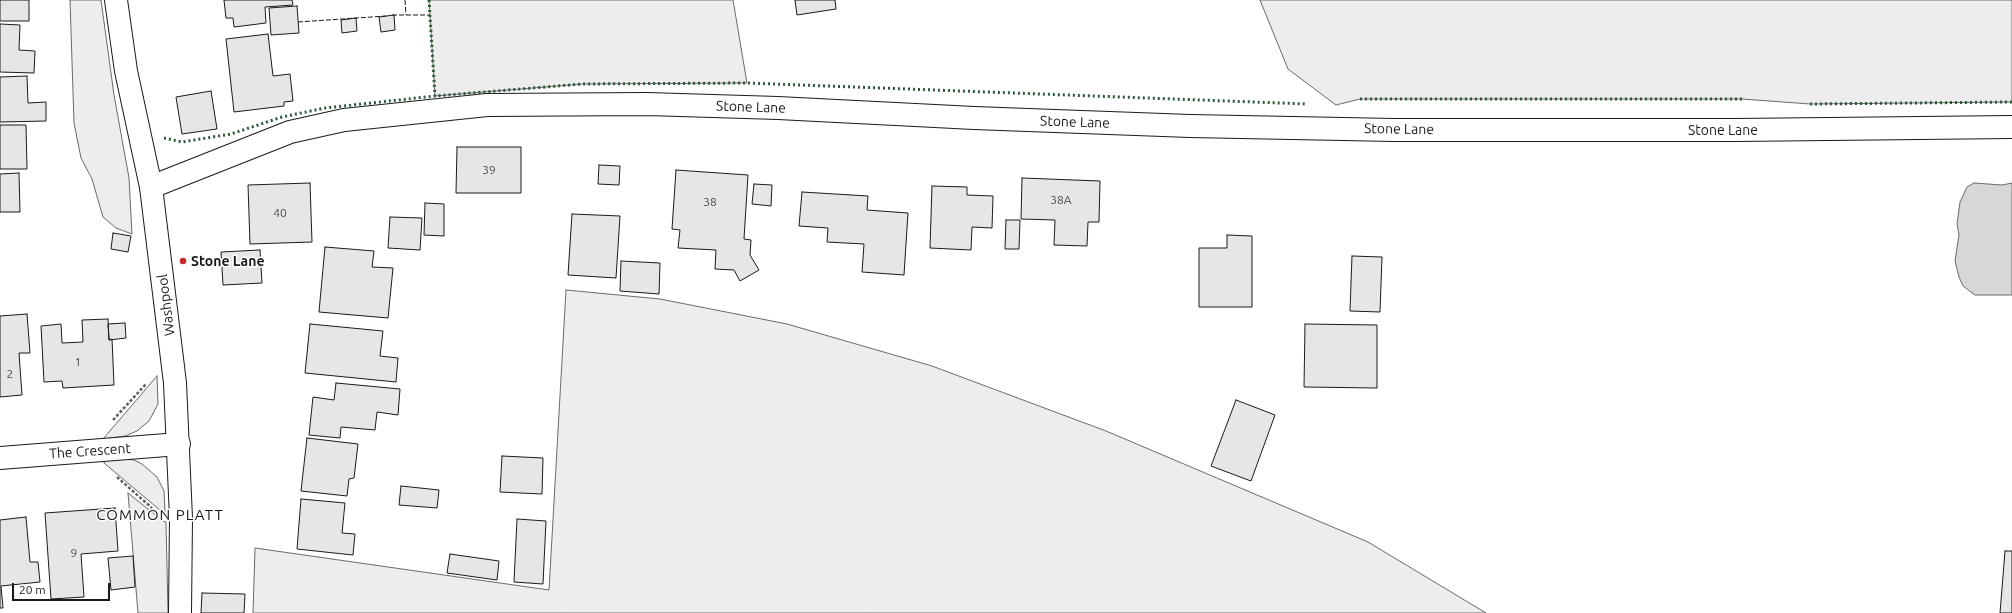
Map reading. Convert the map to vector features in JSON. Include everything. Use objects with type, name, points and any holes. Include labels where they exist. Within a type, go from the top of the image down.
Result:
[{"type":"street","name":"Washpool","points":[[116,0],[126,71],[151,187],[175,383],[182,522],[180,613]]},
{"type":"street","name":"Stone Lane","points":[[151,187],[290,132],[344,120],[487,105],[647,104],[778,108],[974,118],[1190,126],[1378,129],[1736,130],[2012,127]]},
{"type":"street","name":"The Crescent","points":[[0,458],[179,444]]},
{"type":"shaded area","points":[[70,0],[101,0],[114,95],[129,178],[132,234],[116,228],[103,217],[92,179],[81,158],[74,123]]},
{"type":"shaded area","points":[[429,0],[733,0],[747,83],[582,84],[435,96]]},
{"type":"shaded area","points":[[1260,0],[2012,0],[2012,102],[1810,104],[1742,99],[1360,99],[1336,105],[1288,69]]},
{"type":"shaded area","points":[[1974,183],[2002,185],[2012,183],[2012,295],[1975,295],[1963,286],[1959,277],[1955,261],[1959,235],[1957,224],[1960,202],[1967,187]]},
{"type":"shaded area","points":[[566,290],[660,299],[787,324],[932,366],[1106,431],[1368,542],[1486,613],[253,613],[255,548],[549,590]]},
{"type":"shaded area","points":[[157,376],[158,404],[149,421],[137,431],[125,436],[103,439]]},
{"type":"shaded area","points":[[104,460],[134,460],[142,464],[157,477],[164,491],[165,512],[161,511],[104,463]]},
{"type":"shaded area","points":[[128,493],[166,522],[168,613],[138,613]]},
{"type":"building","points":[[0,0],[29,0],[29,21],[0,21]]},
{"type":"building","points":[[224,0],[292,0],[293,5],[265,7],[266,23],[234,27],[233,18],[226,18]]},
{"type":"building","points":[[795,0],[835,0],[836,9],[797,15]]},
{"type":"building","points":[[297,6],[299,33],[271,35],[269,8]]},
{"type":"building","points":[[394,15],[395,30],[381,32],[379,17]]},
{"type":"building","points":[[356,18],[357,31],[342,33],[341,20]]},
{"type":"building","points":[[0,24],[20,25],[19,50],[35,51],[34,73],[0,72]]},
{"type":"building","points":[[268,34],[273,76],[290,74],[293,101],[284,102],[284,106],[234,112],[226,39]]},
{"type":"building","points":[[27,76],[28,103],[46,102],[46,121],[0,122],[0,77]]},
{"type":"building","points":[[211,91],[217,129],[182,134],[176,97]]},
{"type":"building","points":[[0,125],[26,125],[27,169],[0,169]]},
{"type":"building","points":[[457,147],[521,147],[521,193],[456,193]]},
{"type":"building","points":[[599,165],[620,166],[619,185],[598,184]]},
{"type":"building","points":[[676,170],[748,175],[744,239],[751,240],[750,255],[759,270],[740,281],[734,270],[715,269],[716,250],[678,248],[680,230],[672,229]]},
{"type":"building","points":[[19,173],[20,212],[0,212],[0,174]]},
{"type":"building","points":[[1022,178],[1100,181],[1099,222],[1088,222],[1087,246],[1054,245],[1055,220],[1021,219]]},
{"type":"building","points":[[310,183],[312,242],[250,244],[248,185]]},
{"type":"building","points":[[754,184],[772,185],[771,206],[752,204]]},
{"type":"building","points":[[932,186],[967,187],[967,195],[993,196],[992,228],[972,227],[971,250],[930,248]]},
{"type":"building","points":[[802,192],[868,196],[867,210],[908,213],[904,275],[862,272],[864,244],[827,242],[828,228],[799,226]]},
{"type":"building","points":[[425,203],[444,204],[444,236],[424,235]]},
{"type":"building","points":[[572,214],[620,216],[616,278],[568,275]]},
{"type":"building","points":[[390,217],[422,218],[420,250],[388,248]]},
{"type":"building","points":[[1006,220],[1020,220],[1019,249],[1005,249]]},
{"type":"building","points":[[113,233],[131,236],[128,252],[111,249]]},
{"type":"building","points":[[1227,235],[1252,236],[1252,307],[1199,307],[1199,248],[1227,248]]},
{"type":"building","points":[[325,247],[374,251],[372,267],[393,268],[388,318],[319,312]]},
{"type":"building","points":[[260,250],[262,283],[223,285],[221,252]]},
{"type":"building","points":[[1352,256],[1382,257],[1380,312],[1350,311]]},
{"type":"building","points":[[621,261],[660,263],[659,294],[620,291]]},
{"type":"building","points":[[27,314],[30,353],[19,353],[22,395],[0,397],[0,316]]},
{"type":"building","points":[[108,319],[109,340],[112,339],[114,385],[63,388],[62,381],[44,382],[41,326],[61,324],[62,343],[83,342],[82,320]]},
{"type":"building","points":[[125,323],[126,338],[109,340],[108,324]]},
{"type":"building","points":[[310,324],[383,331],[380,356],[398,358],[396,382],[305,373]]},
{"type":"building","points":[[1305,324],[1377,325],[1377,388],[1304,387]]},
{"type":"building","points":[[336,383],[400,389],[398,415],[377,412],[375,430],[341,427],[340,438],[309,435],[313,397],[334,400]]},
{"type":"building","points":[[1236,400],[1275,415],[1251,481],[1211,466]]},
{"type":"building","points":[[307,438],[358,444],[354,478],[349,479],[347,496],[301,491]]},
{"type":"building","points":[[502,456],[543,458],[542,494],[500,492]]},
{"type":"building","points":[[401,486],[439,490],[437,508],[399,505]]},
{"type":"building","points":[[301,499],[345,503],[342,533],[355,534],[353,555],[297,549]]},
{"type":"building","points":[[115,508],[118,551],[81,554],[84,597],[51,599],[45,513]]},
{"type":"building","points":[[26,517],[30,562],[38,562],[40,582],[1,586],[3,608],[0,608],[0,520]]},
{"type":"building","points":[[517,519],[546,521],[543,584],[514,582]]},
{"type":"building","points":[[2005,551],[2012,551],[2012,613],[2000,613]]},
{"type":"building","points":[[450,554],[499,561],[497,580],[447,573]]},
{"type":"building","points":[[133,556],[135,587],[111,590],[108,558]]},
{"type":"building","points":[[202,593],[245,594],[244,613],[201,613]]},
{"type":"hedge","points":[[429,0],[435,96]]},
{"type":"hedge","points":[[164,138],[182,142],[231,134],[282,117],[325,108],[435,96],[582,84],[747,83],[1307,104]]},
{"type":"hedge","points":[[1360,99],[1742,99]]},
{"type":"hedge","points":[[1810,104],[2012,102]]},
{"type":"fence","points":[[405,0],[406,15]]},
{"type":"fence","points":[[392,15],[430,15]]},
{"type":"fence","points":[[298,22],[386,16]]},
{"type":"place","name":"Stone Lane","points":[[183,261]]},
{"type":"district","name":"COMMON PLATT","points":[[160,515]]}]
